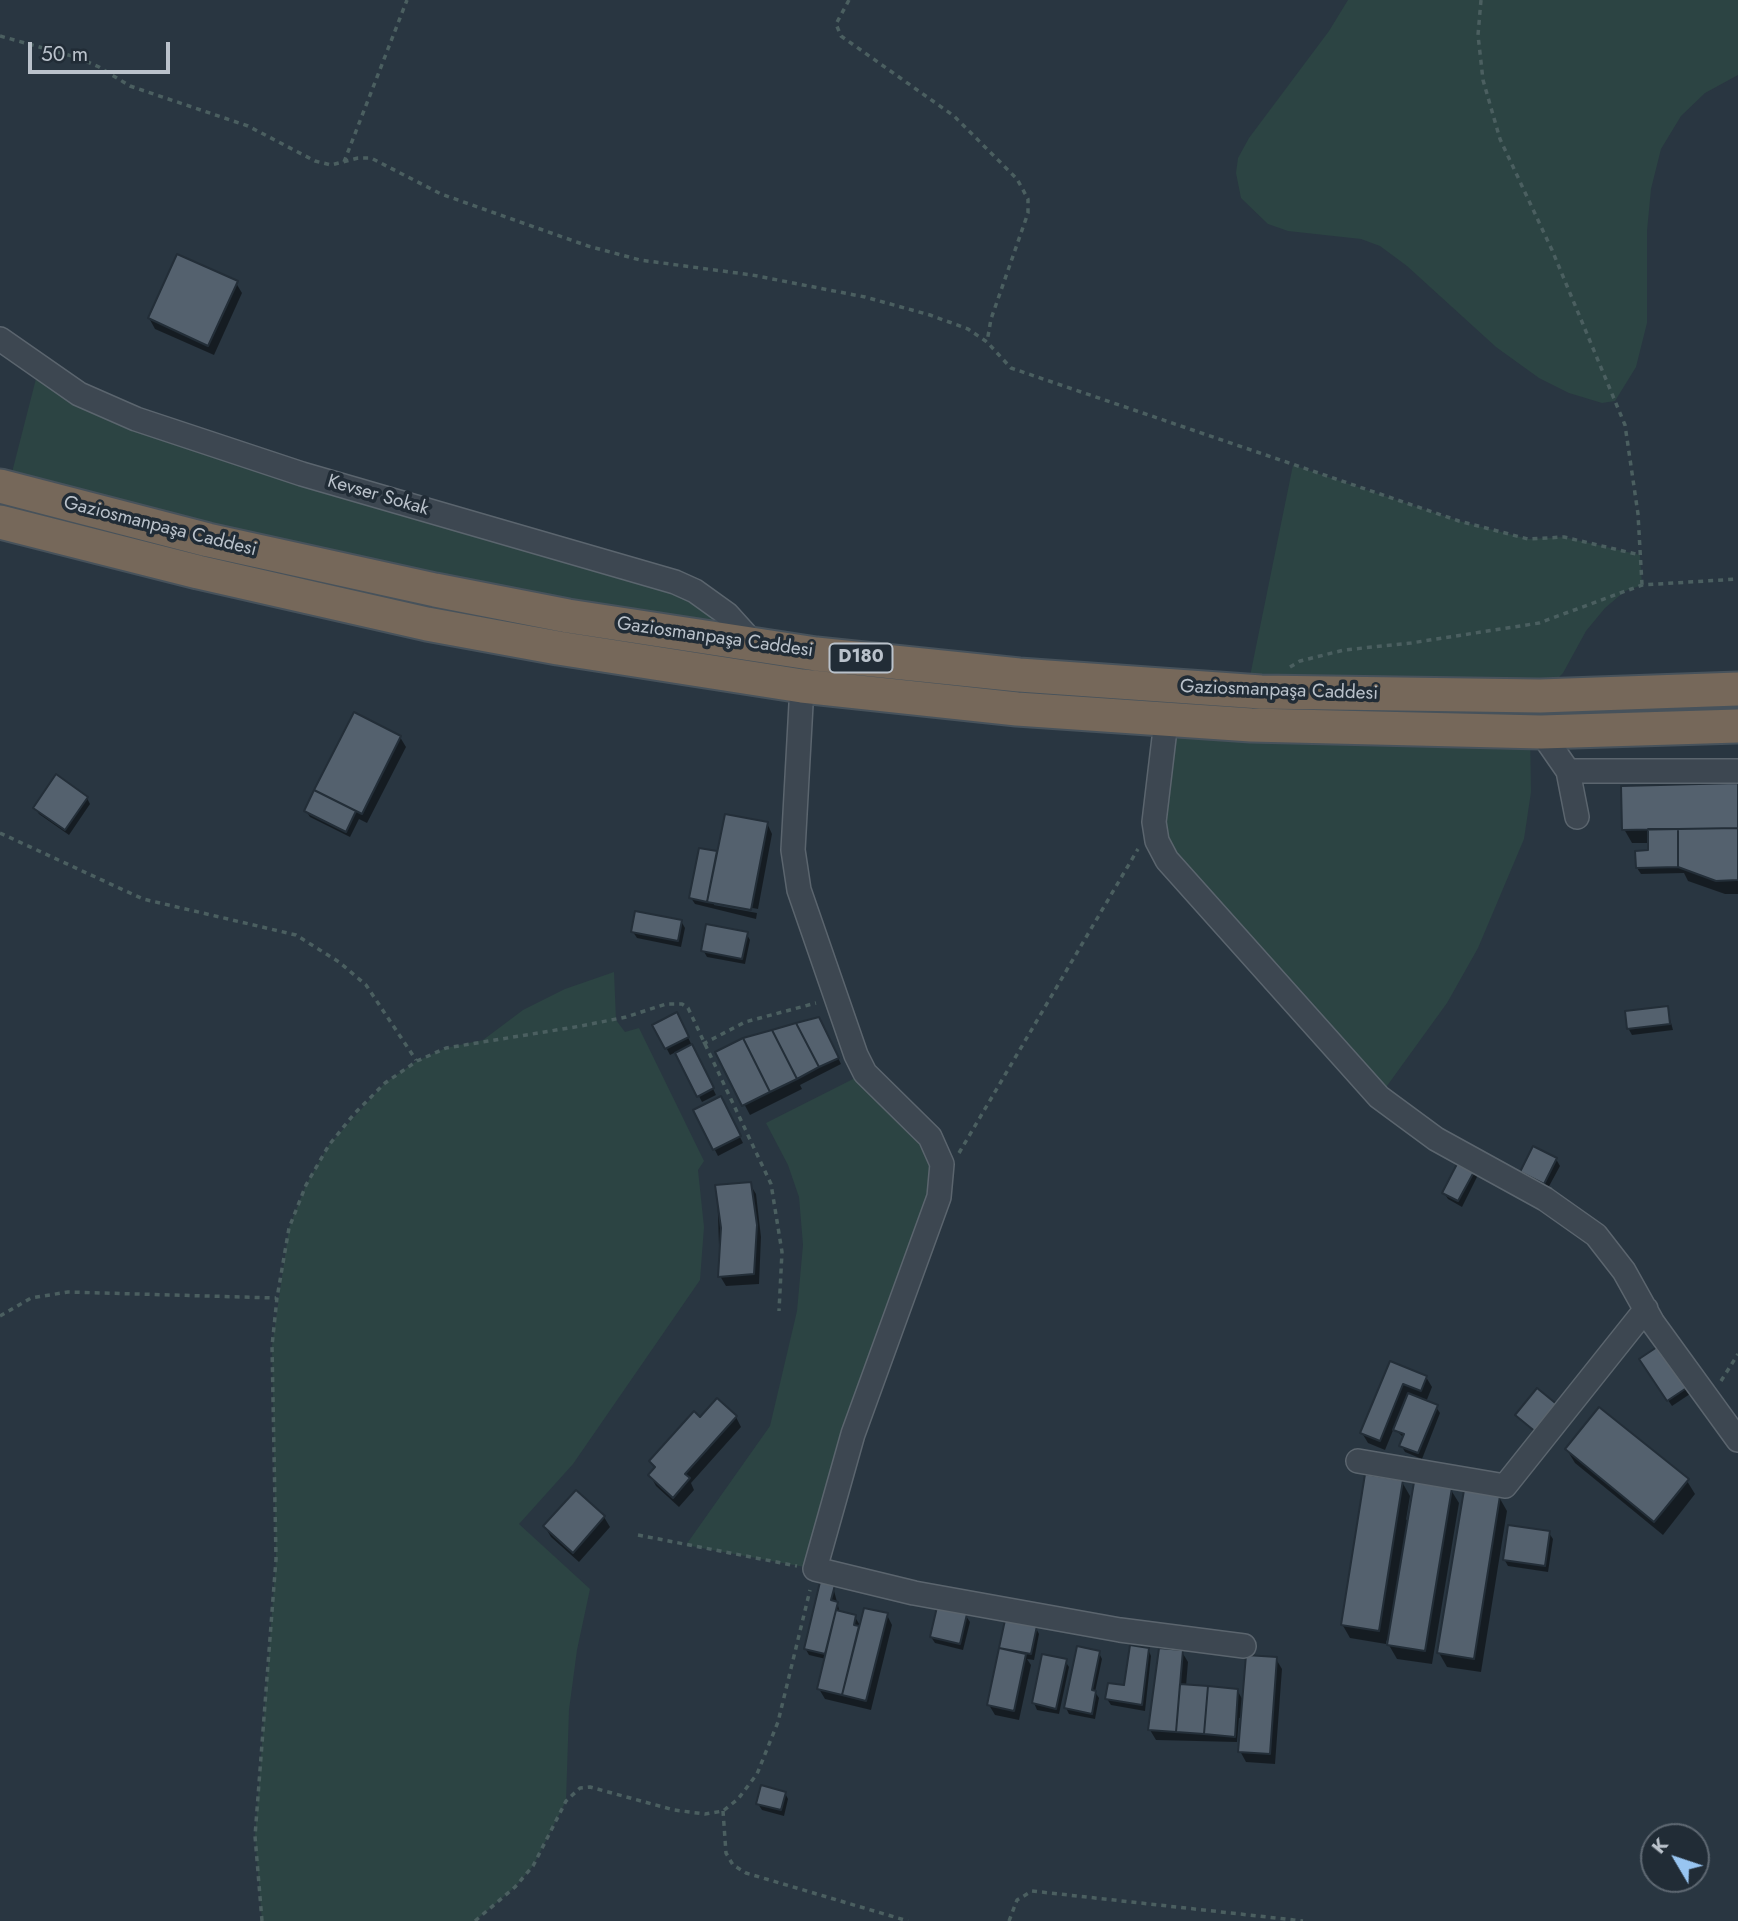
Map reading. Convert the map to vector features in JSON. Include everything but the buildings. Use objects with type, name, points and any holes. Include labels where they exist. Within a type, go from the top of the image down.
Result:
[{"type":"highway","name":"Gaziosmanpaşa Caddesi","points":[[0,486],[208,540],[410,585],[568,616],[755,645],[1019,675],[1261,692],[1540,696],[1738,689]]},
{"type":"highway","name":"Gaziosmanpaşa Caddesi","points":[[0,522],[198,572],[427,624],[558,649],[802,686],[1017,709],[1166,721],[1541,732],[1738,726]]},
{"type":"street","name":"Kevser Sokak","points":[[0,339],[79,394],[136,419],[302,474],[675,582],[695,591],[727,614],[755,645]]},
{"type":"street","points":[[802,686],[793,850],[799,890],[865,1073],[918,1123],[938,1149],[942,1164],[942,1182],[853,1434],[815,1569],[914,1593],[1120,1630],[1244,1646]]},
{"type":"street","points":[[1166,721],[1154,822],[1157,841],[1182,879],[1363,1082],[1390,1107],[1425,1132],[1543,1197],[1583,1223],[1609,1250],[1646,1310],[1738,1440]]},
{"type":"street","points":[[1541,732],[1568,771],[1577,817]]},
{"type":"street","points":[[1568,771],[1738,771]]},
{"type":"street","points":[[1358,1461],[1505,1486],[1646,1310]]},
{"type":"path","points":[[344,162],[407,0]]},
{"type":"path","points":[[849,0],[836,24],[841,36],[954,116],[1017,179],[1028,199],[1028,213],[991,319],[987,342]]},
{"type":"path","points":[[1481,0],[1478,35],[1483,80],[1500,139],[1552,250],[1625,425],[1638,514],[1642,585]]},
{"type":"path","points":[[0,36],[79,58],[130,86],[248,125],[315,161],[331,164],[371,158],[441,194],[588,246],[640,260],[752,275],[865,297],[955,324],[987,342],[1011,368],[1459,521],[1528,539],[1564,537],[1640,555]]},
{"type":"path","points":[[1261,692],[1272,678],[1300,661],[1344,650],[1411,643],[1539,623],[1642,585],[1738,579]]},
{"type":"path","points":[[942,1182],[1154,822]]},
{"type":"path","points":[[0,833],[143,899],[296,935],[340,962],[366,985],[416,1061]]},
{"type":"path","points":[[703,1044],[745,1022],[836,998]]},
{"type":"path","points":[[262,1921],[255,1836],[276,1559],[272,1346],[277,1298],[289,1228],[312,1175],[329,1145],[354,1114],[385,1083],[416,1061],[446,1048],[616,1020],[676,1002],[688,1008],[771,1184],[782,1252],[779,1311]]},
{"type":"path","points":[[0,1316],[31,1298],[68,1292],[277,1298]]},
{"type":"path","points":[[1709,1400],[1738,1354]]},
{"type":"path","points":[[475,1921],[515,1887],[533,1866],[566,1801],[580,1788],[606,1790],[674,1810],[705,1814],[723,1811],[745,1792],[766,1757],[778,1722],[815,1569],[638,1535]]},
{"type":"path","points":[[723,1811],[726,1853],[733,1865],[746,1873],[908,1921]]},
{"type":"path","points":[[1009,1921],[1017,1900],[1032,1891],[1303,1921]]},
{"type":"green space","points":[[1348,0],[1738,0],[1738,75],[1705,93],[1681,116],[1661,149],[1651,189],[1647,231],[1647,323],[1636,367],[1615,401],[1602,403],[1569,393],[1539,378],[1496,347],[1407,266],[1380,246],[1361,239],[1288,231],[1268,224],[1241,198],[1236,173],[1238,158],[1249,138],[1329,31]]},
{"type":"green space","points":[[39,367],[83,396],[675,582],[755,645],[8,488]]},
{"type":"green space","points":[[1293,465],[1459,521],[1528,539],[1564,537],[1640,555],[1642,585],[1625,591],[1605,608],[1586,631],[1563,673],[1540,696],[1247,691]]},
{"type":"green space","points":[[1166,721],[1530,732],[1531,792],[1524,839],[1478,948],[1447,1003],[1379,1097],[1182,879],[1154,822]]},
{"type":"green space","points":[[614,972],[616,1020],[625,1032],[639,1028],[704,1161],[698,1170],[704,1227],[700,1280],[573,1464],[519,1524],[590,1589],[577,1650],[569,1710],[566,1801],[533,1866],[515,1887],[475,1921],[262,1921],[255,1836],[276,1559],[272,1346],[289,1228],[306,1185],[329,1145],[385,1083],[417,1061],[446,1048],[483,1040],[523,1010],[565,989]]},
{"type":"green space","points":[[865,1073],[942,1164],[815,1569],[686,1545],[770,1426],[797,1311],[803,1245],[799,1197],[788,1165],[766,1123]]}]
